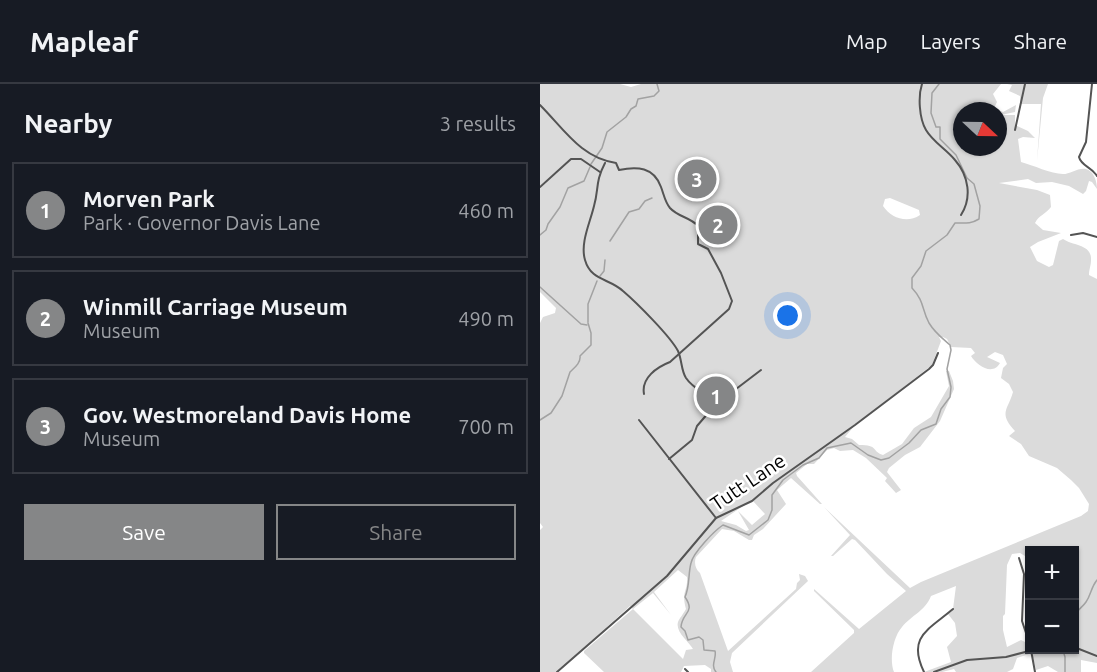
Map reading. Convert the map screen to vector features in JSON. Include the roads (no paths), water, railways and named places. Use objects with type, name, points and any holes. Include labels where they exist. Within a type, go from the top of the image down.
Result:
[{"type":"street","points":[[922,84],[920,100],[925,127],[956,161],[966,179],[968,205],[961,215]]},
{"type":"street","points":[[1015,130],[1024,84]]},
{"type":"street","points":[[1092,84],[1086,142],[1079,157],[1082,163],[1093,170],[1097,176]]},
{"type":"street","points":[[540,105],[583,149],[595,158],[605,163],[616,163],[619,170],[639,167],[653,174],[671,209],[691,219],[698,226],[698,244],[708,249],[732,301],[729,309],[646,379],[643,387],[644,394]]},
{"type":"street","points":[[540,187],[571,159],[584,160],[600,172]]},
{"type":"street","points":[[605,163],[596,185],[595,205],[586,235],[584,253],[588,266],[595,276],[622,290],[670,340],[679,353],[686,378],[697,390],[717,404]]},
{"type":"street","points":[[1071,235],[1083,233],[1097,237]]},
{"type":"street","name":"Tutt Lane","points":[[556,672],[668,576],[716,518],[752,501],[773,483],[892,398],[929,369],[938,353]]},
{"type":"street","points":[[669,459],[692,440],[697,426],[717,404],[761,370]]},
{"type":"street","points":[[639,420],[716,518]]},
{"type":"street","points":[[1018,558],[1024,574],[1022,621],[1025,631]]},
{"type":"street","points":[[924,672],[917,654],[919,642],[925,633],[953,609]]},
{"type":"street","points":[[1079,649],[1097,656]]},
{"type":"street","points":[[934,672],[967,660],[1006,657],[1025,652]]},
{"type":"street","points":[[1033,654],[1035,672]]},
{"type":"waterway","points":[[591,164],[602,148],[607,132],[626,117],[636,106],[638,99],[654,96],[659,91],[657,84]]},
{"type":"waterway","points":[[716,672],[715,651],[704,650],[703,640],[699,637],[688,640],[681,627],[689,610],[685,597],[691,563],[704,542],[723,525],[749,535],[768,520],[772,510],[772,495],[783,480],[803,465],[819,458],[827,448],[851,443],[868,455],[881,460],[889,458],[909,443],[921,430],[936,424],[941,409],[950,397],[951,387],[947,369],[950,345],[936,333],[929,323],[921,301],[912,288],[912,278],[921,266],[926,251],[947,235],[955,223],[979,219],[980,206],[974,184],[967,178],[956,155],[940,139],[940,127],[936,127],[931,113],[932,93],[939,84]]},
{"type":"waterway","points":[[540,235],[546,230],[560,207],[568,188],[584,181],[590,167]]},
{"type":"waterway","points":[[610,241],[629,212],[639,209],[645,201],[652,198]]},
{"type":"waterway","points":[[600,276],[604,271],[605,260]]},
{"type":"waterway","points":[[588,322],[588,304],[597,281]]},
{"type":"waterway","points":[[540,287],[581,324],[587,325]]},
{"type":"waterway","points":[[540,420],[551,413],[562,396],[570,372],[578,363],[580,356],[591,345],[588,323]]},
{"type":"waterway","points":[[1079,610],[1088,599],[1097,580]]},
{"type":"waterway","points":[[1064,654],[1065,672]]},
{"type":"place","name":"Gov. Westmoreland Davis Home","points":[[697,179]]},
{"type":"place","name":"Winmill Carriage Museum","points":[[718,225]]},
{"type":"place","name":"Morven Park","points":[[716,396]]}]
